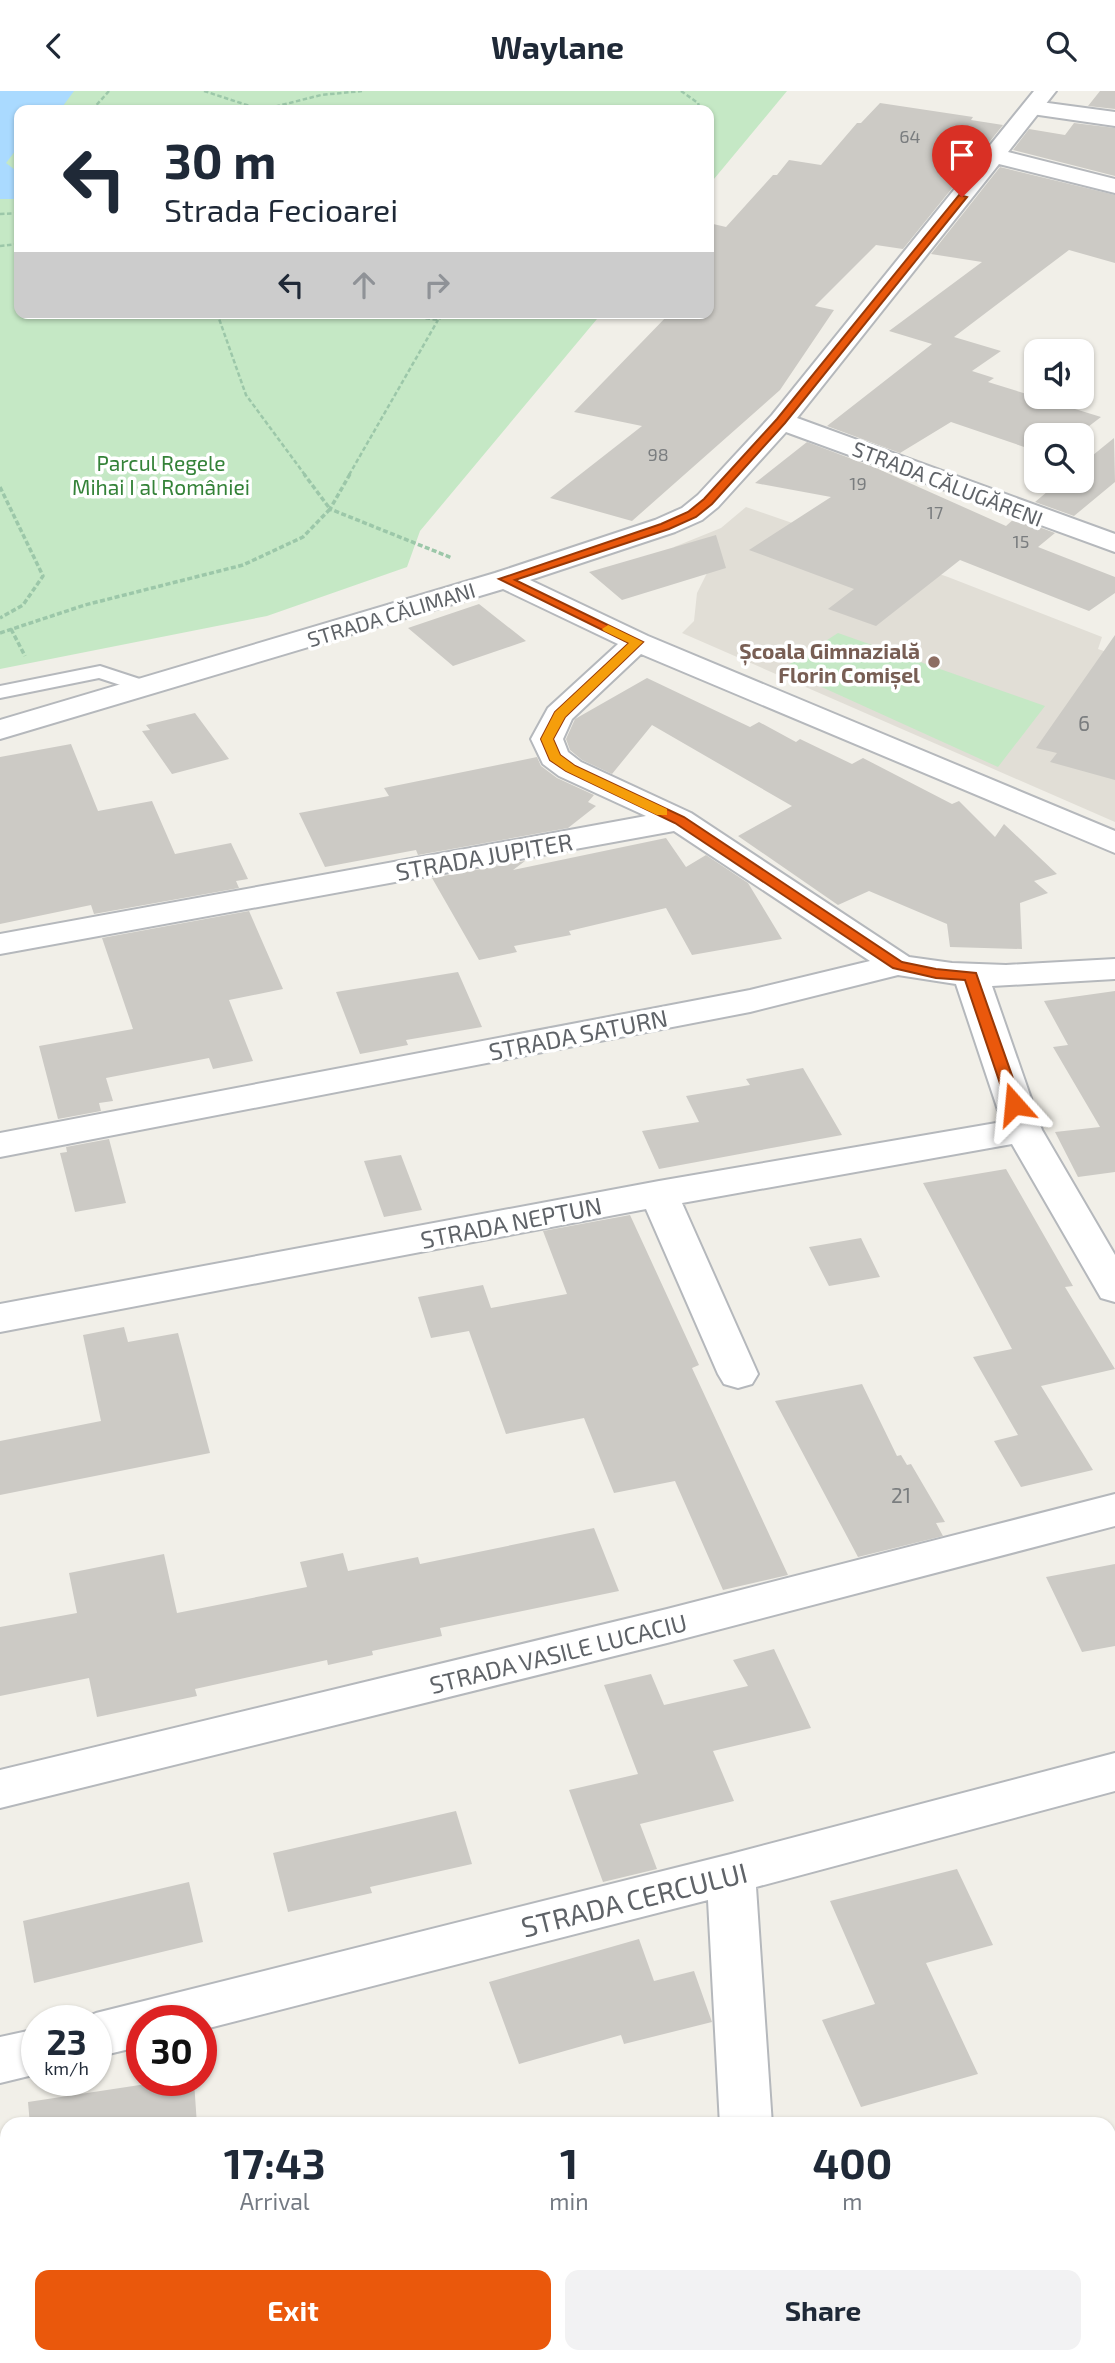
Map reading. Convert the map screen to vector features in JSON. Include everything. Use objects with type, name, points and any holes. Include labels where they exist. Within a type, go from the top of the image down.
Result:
[{"type":"street","points":[[1031,98],[1115,119]]},
{"type":"street","name":"STRADA CĂLIMANI","points":[[0,730],[148,688],[505,579],[665,526],[692,514],[708,501],[781,421],[995,156],[1031,98]]},
{"type":"street","points":[[995,156],[1115,186]]},
{"type":"street","name":"STRADA CĂLUGĂRENI","points":[[781,421],[1115,544]]},
{"type":"street","points":[[505,579],[637,642],[1115,843]]},
{"type":"street","points":[[637,642],[559,715],[547,739],[554,757],[570,769],[680,820],[898,965],[936,973],[971,976],[1059,974],[1115,969]]},
{"type":"street","name":"STRADA JUPITER","points":[[0,944],[680,820]]},
{"type":"street","name":"STRADA SATURN","points":[[0,1145],[750,1001],[898,965]]},
{"type":"street","points":[[971,976],[1023,1130],[1115,1288]]},
{"type":"street","name":"STRADA NEPTUN","points":[[0,1318],[1023,1130]]},
{"type":"street","points":[[659,1195],[738,1374]]},
{"type":"street","name":"STRADA VASILE LUCACIU","points":[[0,1789],[667,1626],[1115,1510]]},
{"type":"street","name":"STRADA CERCULUI","points":[[215,2005],[731,1874],[1115,1772]]},
{"type":"street","points":[[731,1874],[746,2117]]},
{"type":"street","points":[[0,2060],[21,2055]]},
{"type":"lane","points":[[0,692],[100,672],[148,688]]},
{"type":"path","points":[[96,105],[109,91]]},
{"type":"path","points":[[204,91],[247,105]]},
{"type":"path","points":[[282,105],[321,95],[362,91]]},
{"type":"path","points":[[681,91],[699,105]]},
{"type":"path","points":[[220,319],[246,395],[330,509],[505,579]]},
{"type":"path","points":[[0,633],[85,605],[243,565],[303,537],[330,509],[438,320],[431,319]]},
{"type":"path","points":[[0,487],[43,576],[23,605],[0,618]]},
{"type":"shaded area","name":"Școala Gimnazială Florin Comișel","points":[[746,507],[948,577],[1102,637],[1098,649],[1115,655],[1115,822],[682,633],[694,621],[697,593],[707,573],[674,547],[721,528]]},
{"type":"green space","name":"Parcul Regele Mihai I al României","points":[[0,91],[787,91],[714,179],[714,105],[14,105],[14,319],[597,319],[420,531],[407,567],[267,616],[0,669]]},
{"type":"green space","points":[[838,633],[1045,706],[998,767],[782,669]]},
{"type":"water","points":[[0,91],[74,91],[64,105],[14,105],[14,153],[6,163],[14,169],[14,199],[0,199]]},
{"type":"building","points":[[1100,91],[1115,91],[1115,109],[1088,106]]},
{"type":"building","points":[[880,103],[973,117],[971,120],[1003,125],[903,249],[876,245],[815,306],[834,310],[780,390],[632,521],[550,498],[642,426],[574,412],[664,319],[714,319],[714,224],[726,227],[789,160],[821,165],[857,123],[861,123]]},
{"type":"building","points":[[1074,123],[1115,128],[1115,176],[1013,150],[1029,129],[1065,135]]},
{"type":"building","points":[[1000,167],[1115,195],[1115,263],[1069,250],[954,337],[1001,351],[972,371],[994,378],[988,382],[1024,393],[1024,409],[1075,409],[1101,417],[1093,423],[1024,423],[1024,447],[951,422],[900,453],[827,426],[932,344],[889,331],[982,262],[931,254]]},
{"type":"building","points":[[1114,438],[1115,482],[1074,516],[1035,502],[1046,493],[1094,493],[1094,454]]},
{"type":"building","points":[[807,442],[876,468],[1006,526],[1015,518],[1055,533],[1038,547],[1115,577],[1115,593],[1089,611],[960,560],[876,626],[828,609],[854,589],[749,550],[831,497],[755,483]]},
{"type":"building","points":[[716,535],[726,568],[622,600],[589,572]]},
{"type":"building","points":[[479,604],[526,641],[453,666],[408,628]]},
{"type":"building","points":[[1115,635],[1115,780],[1050,762],[1057,753],[1036,748]]},
{"type":"building","points":[[647,678],[750,727],[759,722],[796,742],[800,739],[852,764],[863,758],[952,804],[959,801],[995,837],[1004,824],[1057,874],[1034,881],[1048,893],[1020,903],[1022,949],[950,947],[947,924],[869,891],[838,905],[738,836],[792,806],[652,725],[612,774],[582,760],[570,750],[566,739],[575,719]]},
{"type":"building","points":[[195,713],[229,759],[172,774],[142,731],[150,730],[146,725]]},
{"type":"building","points":[[71,744],[98,811],[152,801],[175,854],[231,843],[248,879],[236,881],[239,888],[94,914],[91,905],[0,924],[0,757]]},
{"type":"building","points":[[537,757],[541,766],[557,778],[594,795],[588,802],[596,806],[568,828],[418,855],[416,850],[325,867],[299,813],[389,796],[384,788]]},
{"type":"building","points":[[666,838],[686,867],[706,855],[748,883],[782,939],[692,955],[666,908],[569,931],[571,935],[514,946],[517,952],[479,960],[432,878],[525,861],[513,870]]},
{"type":"building","points":[[249,911],[283,989],[229,1000],[253,1061],[213,1069],[209,1058],[106,1078],[113,1101],[99,1103],[101,1111],[58,1119],[39,1046],[133,1029],[102,938]]},
{"type":"building","points":[[458,972],[482,1027],[406,1040],[408,1045],[360,1054],[336,992]]},
{"type":"building","points":[[1115,991],[1115,1172],[1078,1177],[1055,1132],[1100,1127],[1053,1047],[1068,1045],[1044,1001]]},
{"type":"building","points":[[803,1068],[842,1135],[659,1169],[642,1131],[699,1122],[686,1096],[750,1085],[746,1079]]},
{"type":"building","points":[[109,1139],[126,1203],[75,1212],[60,1153],[67,1152],[66,1147]]},
{"type":"building","points":[[401,1155],[422,1210],[384,1217],[364,1161]]},
{"type":"building","points":[[1006,1169],[1073,1286],[1065,1287],[1115,1369],[1041,1386],[1093,1470],[1021,1487],[994,1441],[1018,1435],[973,1357],[1012,1349],[923,1183]]},
{"type":"building","points":[[630,1215],[699,1365],[692,1368],[788,1575],[723,1590],[675,1481],[614,1493],[584,1418],[506,1434],[469,1331],[431,1338],[418,1297],[483,1285],[491,1308],[567,1294],[543,1231]]},
{"type":"building","points":[[861,1238],[880,1277],[829,1286],[809,1247]]},
{"type":"building","points":[[124,1327],[128,1342],[178,1333],[210,1453],[0,1495],[0,1441],[101,1421],[83,1335]]},
{"type":"building","points":[[862,1384],[897,1456],[901,1455],[907,1465],[911,1464],[945,1522],[936,1523],[943,1536],[858,1557],[775,1401]]},
{"type":"building","points":[[594,1528],[619,1591],[440,1628],[442,1636],[372,1651],[373,1655],[328,1665],[327,1660],[195,1689],[197,1696],[97,1717],[89,1678],[0,1696],[0,1627],[77,1613],[69,1573],[164,1554],[177,1613],[307,1587],[300,1562],[343,1553],[348,1571],[418,1557],[420,1564]]},
{"type":"building","points":[[1115,1564],[1115,1646],[1082,1652],[1046,1577]]},
{"type":"building","points":[[774,1649],[811,1728],[713,1751],[734,1801],[640,1824],[657,1869],[603,1882],[569,1790],[638,1774],[604,1685],[651,1674],[664,1705],[748,1686],[733,1660]]},
{"type":"building","points":[[456,1811],[472,1864],[370,1887],[372,1893],[288,1912],[273,1853]]},
{"type":"building","points":[[957,1869],[993,1945],[926,1963],[978,2074],[861,2107],[822,2020],[875,2004],[830,1901]]},
{"type":"building","points":[[189,1882],[203,1942],[34,1983],[23,1921]]},
{"type":"building","points":[[639,1939],[654,1981],[694,1971],[712,2022],[624,2044],[621,2035],[519,2064],[489,1982]]},
{"type":"building","points":[[126,2087],[126,2096],[195,2096],[196,2117],[29,2117],[28,2102],[67,2096],[112,2096],[112,2089]]},
{"type":"slow traffic","points":[[608,629],[637,642],[559,715],[547,739],[554,757],[570,769],[662,812]]},
{"type":"place","name":"Școala Gimnazială Florin Comișel","points":[[934,662]]},
{"type":"route","points":[[962,197],[781,421],[708,501],[692,514],[665,526],[505,579],[637,642],[559,715],[547,739],[554,757],[570,769],[680,820],[898,965],[936,973],[971,976],[1014,1104]]}]
